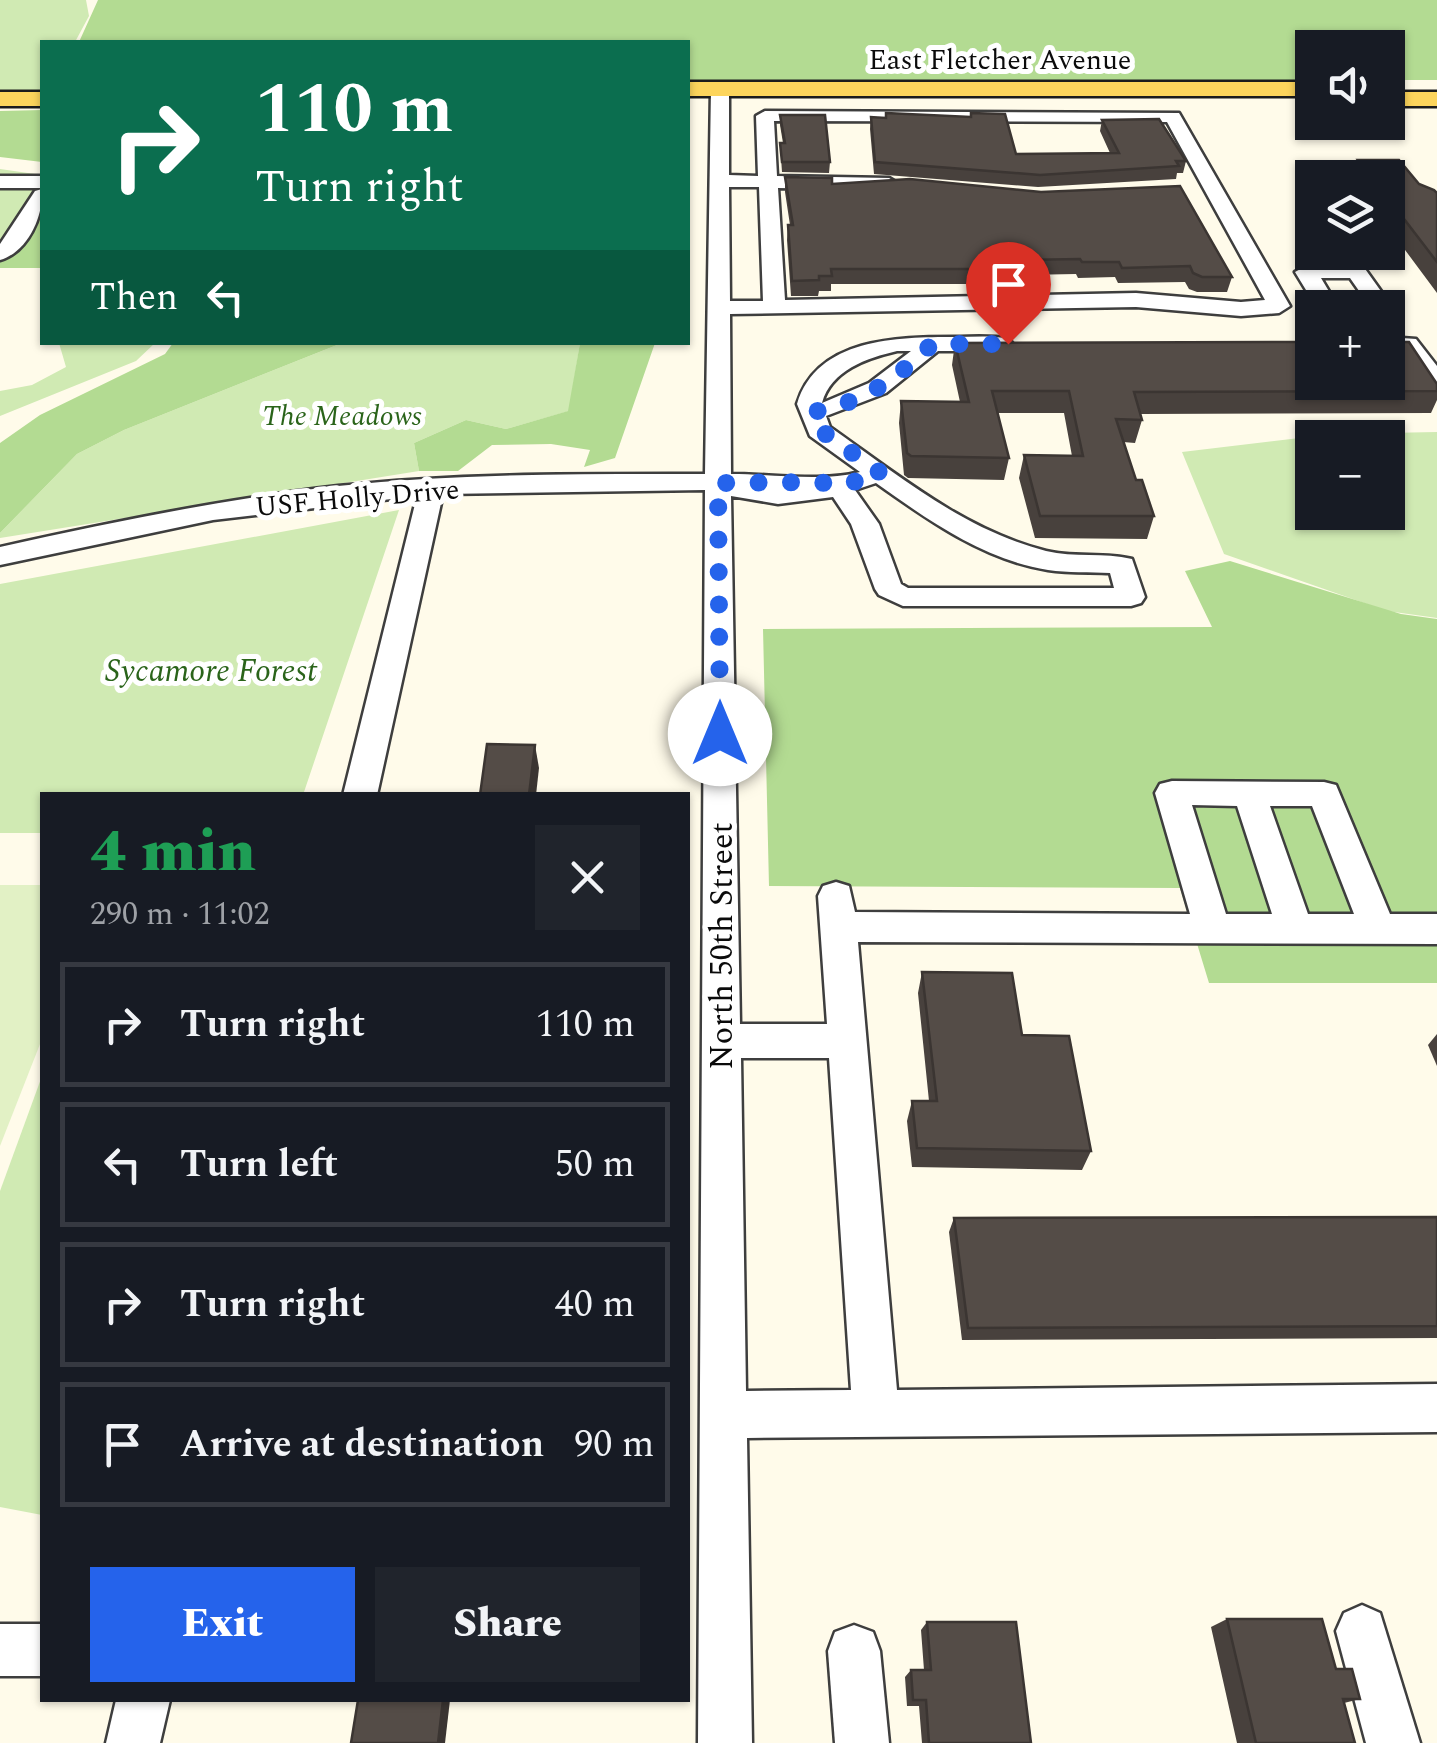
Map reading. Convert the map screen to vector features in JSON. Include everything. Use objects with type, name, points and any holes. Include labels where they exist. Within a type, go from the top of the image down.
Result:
[{"type":"main road","name":"East Fletcher Avenue","points":[[690,89],[720,94],[1295,99]]},
{"type":"main road","name":"East Fletcher Avenue","points":[[690,100],[720,94],[1295,89]]},
{"type":"main road","points":[[1405,89],[1437,89]]},
{"type":"main road","points":[[1405,99],[1437,98]]},
{"type":"main road","points":[[0,99],[40,99]]},
{"type":"main road","points":[[0,109],[40,109]]},
{"type":"street","name":"North 50th Street","points":[[720,94],[718,483],[725,1743]]},
{"type":"street","points":[[719,308],[1136,300],[1241,309],[1279,306],[1207,191],[1174,117],[765,116],[774,306]]},
{"type":"street","points":[[720,180],[909,184]]},
{"type":"street","points":[[0,182],[40,182]]},
{"type":"street","points":[[0,254],[11,246],[40,198]]},
{"type":"street","points":[[1315,270],[1306,272],[1317,290]]},
{"type":"street","points":[[812,412],[842,406],[871,394],[902,374],[932,344]]},
{"type":"street","points":[[839,486],[865,524],[888,589],[903,597],[1131,597],[1122,565],[1024,556],[938,515],[820,430],[809,404],[815,384],[856,354],[878,346],[1028,344]]},
{"type":"street","points":[[1405,351],[1437,382]]},
{"type":"street","name":"USF Holly Drive","points":[[0,556],[236,508],[518,478],[718,483],[746,494],[819,494],[882,474]]},
{"type":"street","points":[[361,792],[432,487]]},
{"type":"street","points":[[1212,928],[1172,792],[1324,794],[1378,928]]},
{"type":"street","points":[[1249,793],[1296,928]]},
{"type":"street","points":[[876,1416],[838,911],[1212,928],[1437,929]]},
{"type":"street","points":[[722,1040],[847,1041]]},
{"type":"street","points":[[724,1415],[1437,1408]]},
{"type":"street","points":[[1362,1631],[1393,1743]]},
{"type":"street","points":[[0,1650],[40,1650]]},
{"type":"street","points":[[854,1651],[862,1743]]},
{"type":"street","points":[[132,1743],[142,1702]]},
{"type":"green space","points":[[0,0],[86,0],[89,16],[76,40],[40,40],[40,90],[0,90]]},
{"type":"green space","points":[[98,0],[1437,0],[1437,80],[1405,80],[1405,30],[1295,30],[1295,80],[690,81],[690,40],[80,40]]},
{"type":"green space","points":[[40,110],[40,162],[0,157],[0,111]]},
{"type":"green space","points":[[0,169],[40,175],[40,201],[0,244]]},
{"type":"green space","points":[[40,217],[40,268],[0,268],[0,257]]},
{"type":"green space","points":[[60,345],[153,345],[136,361],[0,416],[0,391],[32,385],[66,367]]},
{"type":"green space","points":[[172,345],[337,345],[124,430],[77,454],[0,533],[0,443],[40,415],[165,354]]},
{"type":"green space","name":"The Meadows","points":[[337,345],[580,345],[569,411],[506,429],[466,420],[414,443],[419,471],[0,538],[0,533],[77,454],[124,430]]},
{"type":"green space","points":[[580,345],[654,345],[615,458],[584,467],[590,450],[551,444],[492,445],[458,471],[419,471],[414,443],[466,420],[506,429],[568,411]]},
{"type":"green space","points":[[1437,432],[1437,618],[1387,611],[1224,554],[1182,452],[1295,439],[1295,530],[1405,530],[1405,433]]},
{"type":"green space","name":"Sycamore Forest","points":[[399,510],[304,792],[40,792],[40,833],[0,833],[0,584]]},
{"type":"green space","points":[[1230,561],[1401,614],[1437,619],[1437,983],[1209,983],[1180,888],[769,886],[763,629],[1212,627],[1185,571]]},
{"type":"green space","points":[[0,885],[40,885],[40,1044],[0,1146]]},
{"type":"green space","points":[[40,1081],[40,1515],[0,1507],[0,1191]]},
{"type":"building","points":[[886,113],[971,117],[971,113],[1005,114],[1016,154],[1119,153],[1102,120],[1159,119],[1186,161],[1176,161],[1179,166],[1040,175],[875,162],[871,117],[886,118]]},
{"type":"building","points":[[780,115],[825,115],[830,162],[782,162],[780,143],[785,143]]},
{"type":"building","points":[[1405,167],[1419,184],[1437,193],[1437,262],[1405,220]]},
{"type":"building","points":[[785,177],[832,178],[832,184],[910,179],[1041,192],[1180,186],[1232,277],[1202,277],[1193,273],[1190,266],[1122,268],[1119,262],[1080,259],[1023,260],[1026,266],[981,269],[831,269],[832,276],[819,276],[819,280],[792,281],[788,225],[793,225]]},
{"type":"building","points":[[1295,342],[1295,391],[1134,392],[1142,420],[1116,419],[1136,480],[1142,480],[1154,516],[1040,516],[1024,455],[1083,456],[1069,391],[992,391],[1009,458],[907,453],[901,401],[969,402],[955,343]]},
{"type":"building","points":[[1405,342],[1409,342],[1437,384],[1437,391],[1405,391]]},
{"type":"building","points":[[487,744],[535,745],[529,792],[480,792]]},
{"type":"building","points":[[922,972],[1012,973],[1022,1035],[1069,1036],[1091,1151],[917,1148],[912,1101],[937,1101]]},
{"type":"building","points":[[1437,1217],[1437,1326],[968,1328],[954,1218]]},
{"type":"building","points":[[1227,1619],[1322,1619],[1336,1669],[1352,1669],[1360,1699],[1343,1699],[1355,1743],[1256,1743]]},
{"type":"building","points":[[927,1622],[1016,1622],[1031,1743],[929,1743],[926,1700],[913,1700],[911,1670],[931,1670]]},
{"type":"building","points":[[358,1702],[443,1702],[438,1743],[351,1743]]},
{"type":"route","points":[[720,734],[718,483],[819,482],[839,486],[882,474],[820,430],[812,412],[842,406],[871,394],[902,374],[932,344],[1008,344]]}]
